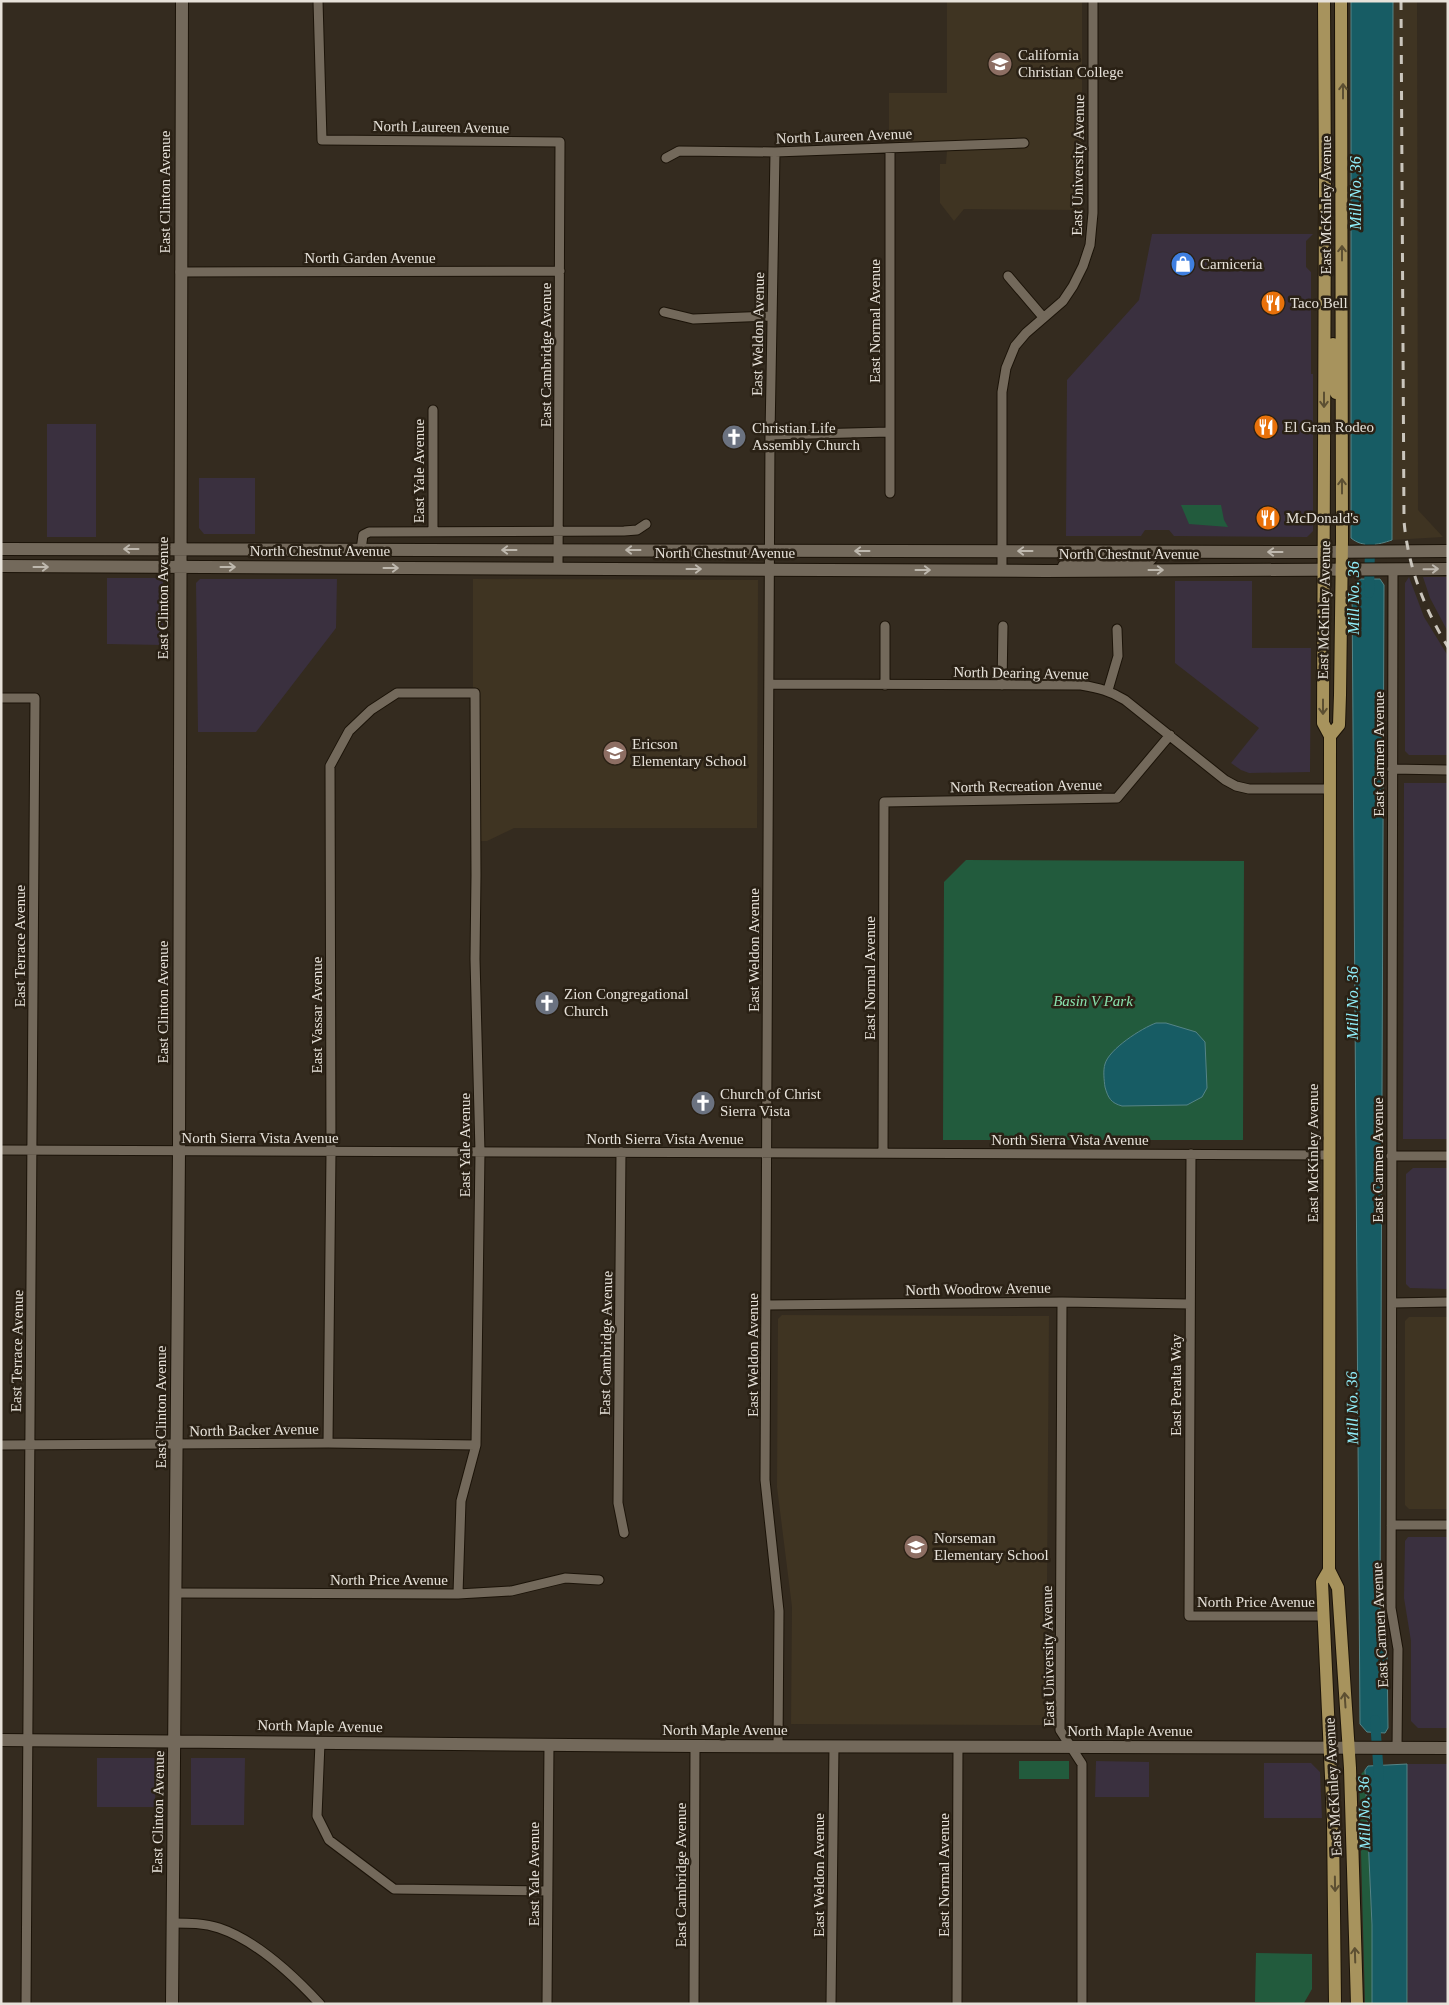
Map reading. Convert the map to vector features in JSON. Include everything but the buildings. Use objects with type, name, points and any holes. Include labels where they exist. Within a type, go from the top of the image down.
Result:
[{"type":"main road","name":"East Clinton Avenue","points":[[172,2004],[179,1151],[182,1]]},
{"type":"main road","name":"East McKinley Avenue","points":[[1324,1],[1323,723],[1330,736],[1329,1570],[1338,1588],[1348,1748],[1357,2004]]},
{"type":"main road","name":"East McKinley Avenue","points":[[1330,736],[1338,725],[1342,552],[1341,1]]},
{"type":"main road","points":[[1324,259],[1328,260],[1332,270],[1333,376],[1342,423]]},
{"type":"main road","name":"North Chestnut Avenue","points":[[1,548],[1157,552],[1448,551]]},
{"type":"main road","points":[[1045,571],[1084,562],[1140,562],[1149,560],[1157,552]]},
{"type":"main road","points":[[1393,570],[1417,552]]},
{"type":"main road","name":"North Chestnut Avenue","points":[[1,566],[1045,571],[1448,569]]},
{"type":"main road","name":"East McKinley Avenue","points":[[1329,1570],[1322,1582],[1335,1908],[1335,2004]]},
{"type":"main road","name":"North Maple Avenue","points":[[1,1740],[695,1746],[1448,1748]]},
{"type":"street","name":"North Laureen Avenue","points":[[318,1],[322,140],[560,142]]},
{"type":"street","name":"East University Avenue","points":[[1002,570],[1002,392],[1006,368],[1015,346],[1026,333],[1063,301],[1073,286],[1084,266],[1093,227],[1093,1]]},
{"type":"street","name":"East Cambridge Avenue","points":[[558,568],[560,142]]},
{"type":"street","name":"North Laureen Avenue","points":[[666,158],[678,151],[775,152],[1024,143]]},
{"type":"street","name":"East Normal Avenue","points":[[890,148],[890,494]]},
{"type":"street","name":"East Weldon Avenue","points":[[775,152],[770,435],[765,1480],[779,1611],[778,1746]]},
{"type":"street","name":"North Garden Avenue","points":[[180,272],[560,271]]},
{"type":"street","points":[[1008,276],[1044,317]]},
{"type":"street","points":[[664,312],[693,319],[771,316]]},
{"type":"street","name":"East Yale Avenue","points":[[433,410],[433,531]]},
{"type":"street","points":[[770,435],[889,432]]},
{"type":"street","name":"North Chestnut Avenue","points":[[361,550],[362,539],[366,532],[631,531],[642,528],[646,524]]},
{"type":"street","name":"East Carmen Avenue","points":[[1393,570],[1391,1608],[1398,1649],[1397,1748]]},
{"type":"street","points":[[884,626],[884,684]]},
{"type":"street","points":[[1002,685],[1003,626]]},
{"type":"street","points":[[1108,690],[1118,656],[1117,630]]},
{"type":"street","name":"North Dearing Avenue","points":[[769,684],[1081,685],[1108,690],[1125,700],[1225,780],[1236,786],[1249,789],[1329,789]]},
{"type":"street","name":"East Vassar Avenue","points":[[328,1443],[331,1152],[330,766],[349,731],[371,710],[397,693],[475,693]]},
{"type":"street","name":"East Yale Avenue","points":[[458,1594],[460,1501],[476,1445],[480,1152],[475,959],[475,693]]},
{"type":"street","name":"East Terrace Avenue","points":[[1,698],[35,698],[26,1741],[26,2004]]},
{"type":"street","name":"North Recreation Avenue","points":[[884,802],[1117,798],[1170,735]]},
{"type":"street","points":[[1392,769],[1448,770]]},
{"type":"street","name":"East Normal Avenue","points":[[883,1153],[884,802]]},
{"type":"street","name":"North Sierra Vista Avenue","points":[[1,1150],[1329,1155]]},
{"type":"street","name":"East Cambridge Avenue","points":[[621,1152],[618,1503],[624,1533]]},
{"type":"street","name":"East Peralta Way","points":[[1189,1616],[1191,1154]]},
{"type":"street","points":[[1391,1156],[1448,1156]]},
{"type":"street","name":"East University Avenue","points":[[1062,1302],[1060,1730],[1082,1764],[1082,2004]]},
{"type":"street","name":"North Woodrow Avenue","points":[[767,1305],[1062,1302],[1190,1304]]},
{"type":"street","points":[[1392,1303],[1448,1302]]},
{"type":"street","name":"North Backer Avenue","points":[[1,1445],[328,1443],[476,1445]]},
{"type":"street","points":[[1391,1525],[1448,1525]]},
{"type":"street","name":"North Price Avenue","points":[[176,1593],[458,1594],[511,1591],[565,1578],[599,1580]]},
{"type":"street","name":"North Price Avenue","points":[[1189,1616],[1323,1616]]},
{"type":"street","points":[[320,1743],[316,1816],[329,1840],[394,1889],[547,1891]]},
{"type":"street","name":"East Yale Avenue","points":[[547,2004],[548,1744]]},
{"type":"street","name":"East Cambridge Avenue","points":[[694,2004],[695,1746]]},
{"type":"street","name":"East Weldon Avenue","points":[[831,2004],[834,1746]]},
{"type":"street","name":"East Normal Avenue","points":[[957,2004],[958,1746]]},
{"type":"street","points":[[173,1923],[198,1923],[218,1927],[236,1935],[302,1984],[320,2004]]},
{"type":"shaded area","points":[[947,1],[1082,1],[1082,210],[964,209],[954,221],[940,203],[940,164],[946,164],[947,151],[900,151],[892,141],[881,137],[889,137],[889,93],[947,93]]},
{"type":"shaded area","points":[[1393,1],[1417,1],[1418,510],[1443,537],[1392,540]]},
{"type":"shaded area","points":[[1152,234],[1313,234],[1306,241],[1306,267],[1311,272],[1311,374],[1313,374],[1313,531],[1307,537],[1174,536],[1169,530],[1145,530],[1141,536],[1066,536],[1067,380],[1139,300]]},
{"type":"shaded area","points":[[47,424],[96,424],[96,537],[47,537]]},
{"type":"shaded area","points":[[199,478],[255,478],[255,534],[204,534],[199,528]]},
{"type":"shaded area","points":[[1409,577],[1424,617],[1448,656],[1448,755],[1409,755],[1405,751],[1405,583]]},
{"type":"shaded area","points":[[1423,577],[1448,577],[1448,632],[1430,598]]},
{"type":"shaded area","points":[[107,578],[163,578],[163,645],[107,644]]},
{"type":"shaded area","points":[[200,579],[337,579],[336,628],[256,732],[198,732],[196,583]]},
{"type":"shaded area","name":"Ericson Elementary School","points":[[473,579],[758,580],[757,828],[514,828],[487,841],[473,841]]},
{"type":"shaded area","points":[[1175,581],[1252,581],[1252,648],[1311,648],[1310,772],[1249,773],[1231,763],[1259,728],[1175,663]]},
{"type":"shaded area","points":[[1404,783],[1448,783],[1448,1139],[1403,1139]]},
{"type":"shaded area","points":[[1413,1168],[1448,1168],[1448,1289],[1410,1288],[1406,1284],[1406,1174]]},
{"type":"shaded area","name":"Norseman Elementary School","points":[[782,1315],[1049,1316],[1046,1725],[791,1724],[792,1607],[777,1487],[778,1319]]},
{"type":"shaded area","points":[[1409,1317],[1448,1317],[1448,1509],[1409,1509],[1405,1505],[1405,1321]]},
{"type":"shaded area","points":[[1408,1537],[1448,1537],[1448,1728],[1418,1728],[1411,1721],[1411,1641],[1404,1598],[1405,1541]]},
{"type":"shaded area","points":[[97,1758],[156,1758],[155,1807],[97,1807]]},
{"type":"shaded area","points":[[191,1758],[245,1758],[244,1825],[191,1825]]},
{"type":"shaded area","points":[[1096,1761],[1149,1762],[1149,1797],[1095,1797]]},
{"type":"shaded area","points":[[1264,1763],[1311,1763],[1320,1772],[1322,1818],[1264,1818]]},
{"type":"shaded area","points":[[1407,1764],[1448,1764],[1448,2004],[1408,2004]]},
{"type":"green space","points":[[1181,505],[1221,505],[1224,520],[1228,527],[1189,524]]},
{"type":"green space","name":"Basin V Park","points":[[966,860],[1244,861],[1243,1140],[943,1140],[944,882]]},
{"type":"green space","points":[[1019,1761],[1069,1761],[1069,1779],[1019,1779]]},
{"type":"green space","points":[[1365,1770],[1372,1925],[1372,2004],[1365,2004],[1359,1776]]},
{"type":"green space","points":[[1256,1953],[1312,1954],[1312,1989],[1304,2003],[1255,2002]]},
{"type":"water","points":[[1351,1],[1393,1],[1392,540],[1371,545],[1360,543],[1351,538]]},
{"type":"water","points":[[1360,579],[1380,579],[1384,585],[1380,1609],[1387,1651],[1388,1728],[1385,1733],[1367,1732],[1360,1724],[1352,586]]},
{"type":"water","points":[[1156,1023],[1166,1023],[1196,1032],[1205,1042],[1207,1088],[1202,1097],[1187,1105],[1122,1106],[1113,1102],[1105,1087],[1104,1069],[1108,1058],[1127,1040]]},
{"type":"water","points":[[1407,1764],[1407,2004],[1372,2004],[1372,1925],[1365,1770],[1368,1766]]},
{"type":"waterway","name":"Mill No. 36","points":[[1369,593],[1370,545]]},
{"type":"waterway","name":"Mill No. 36","points":[[1375,1720],[1379,1777]]},
{"type":"railway","points":[[1401,1],[1404,521],[1413,571],[1425,602],[1448,647]]},
{"type":"place","name":"California Christian College","points":[[1000,64]]},
{"type":"place","name":"Carniceria","points":[[1183,264]]},
{"type":"place","name":"Taco Bell","points":[[1273,303]]},
{"type":"place","name":"El Gran Rodeo","points":[[1266,427]]},
{"type":"place","name":"Christian Life Assembly Church","points":[[734,437]]},
{"type":"place","name":"McDonald's","points":[[1268,518]]},
{"type":"place","name":"Ericson Elementary School","points":[[615,753]]},
{"type":"place","name":"Zion Congregational Church","points":[[547,1003]]},
{"type":"place","name":"Church of Christ Sierra Vista","points":[[703,1103]]},
{"type":"place","name":"Norseman Elementary School","points":[[916,1547]]}]
